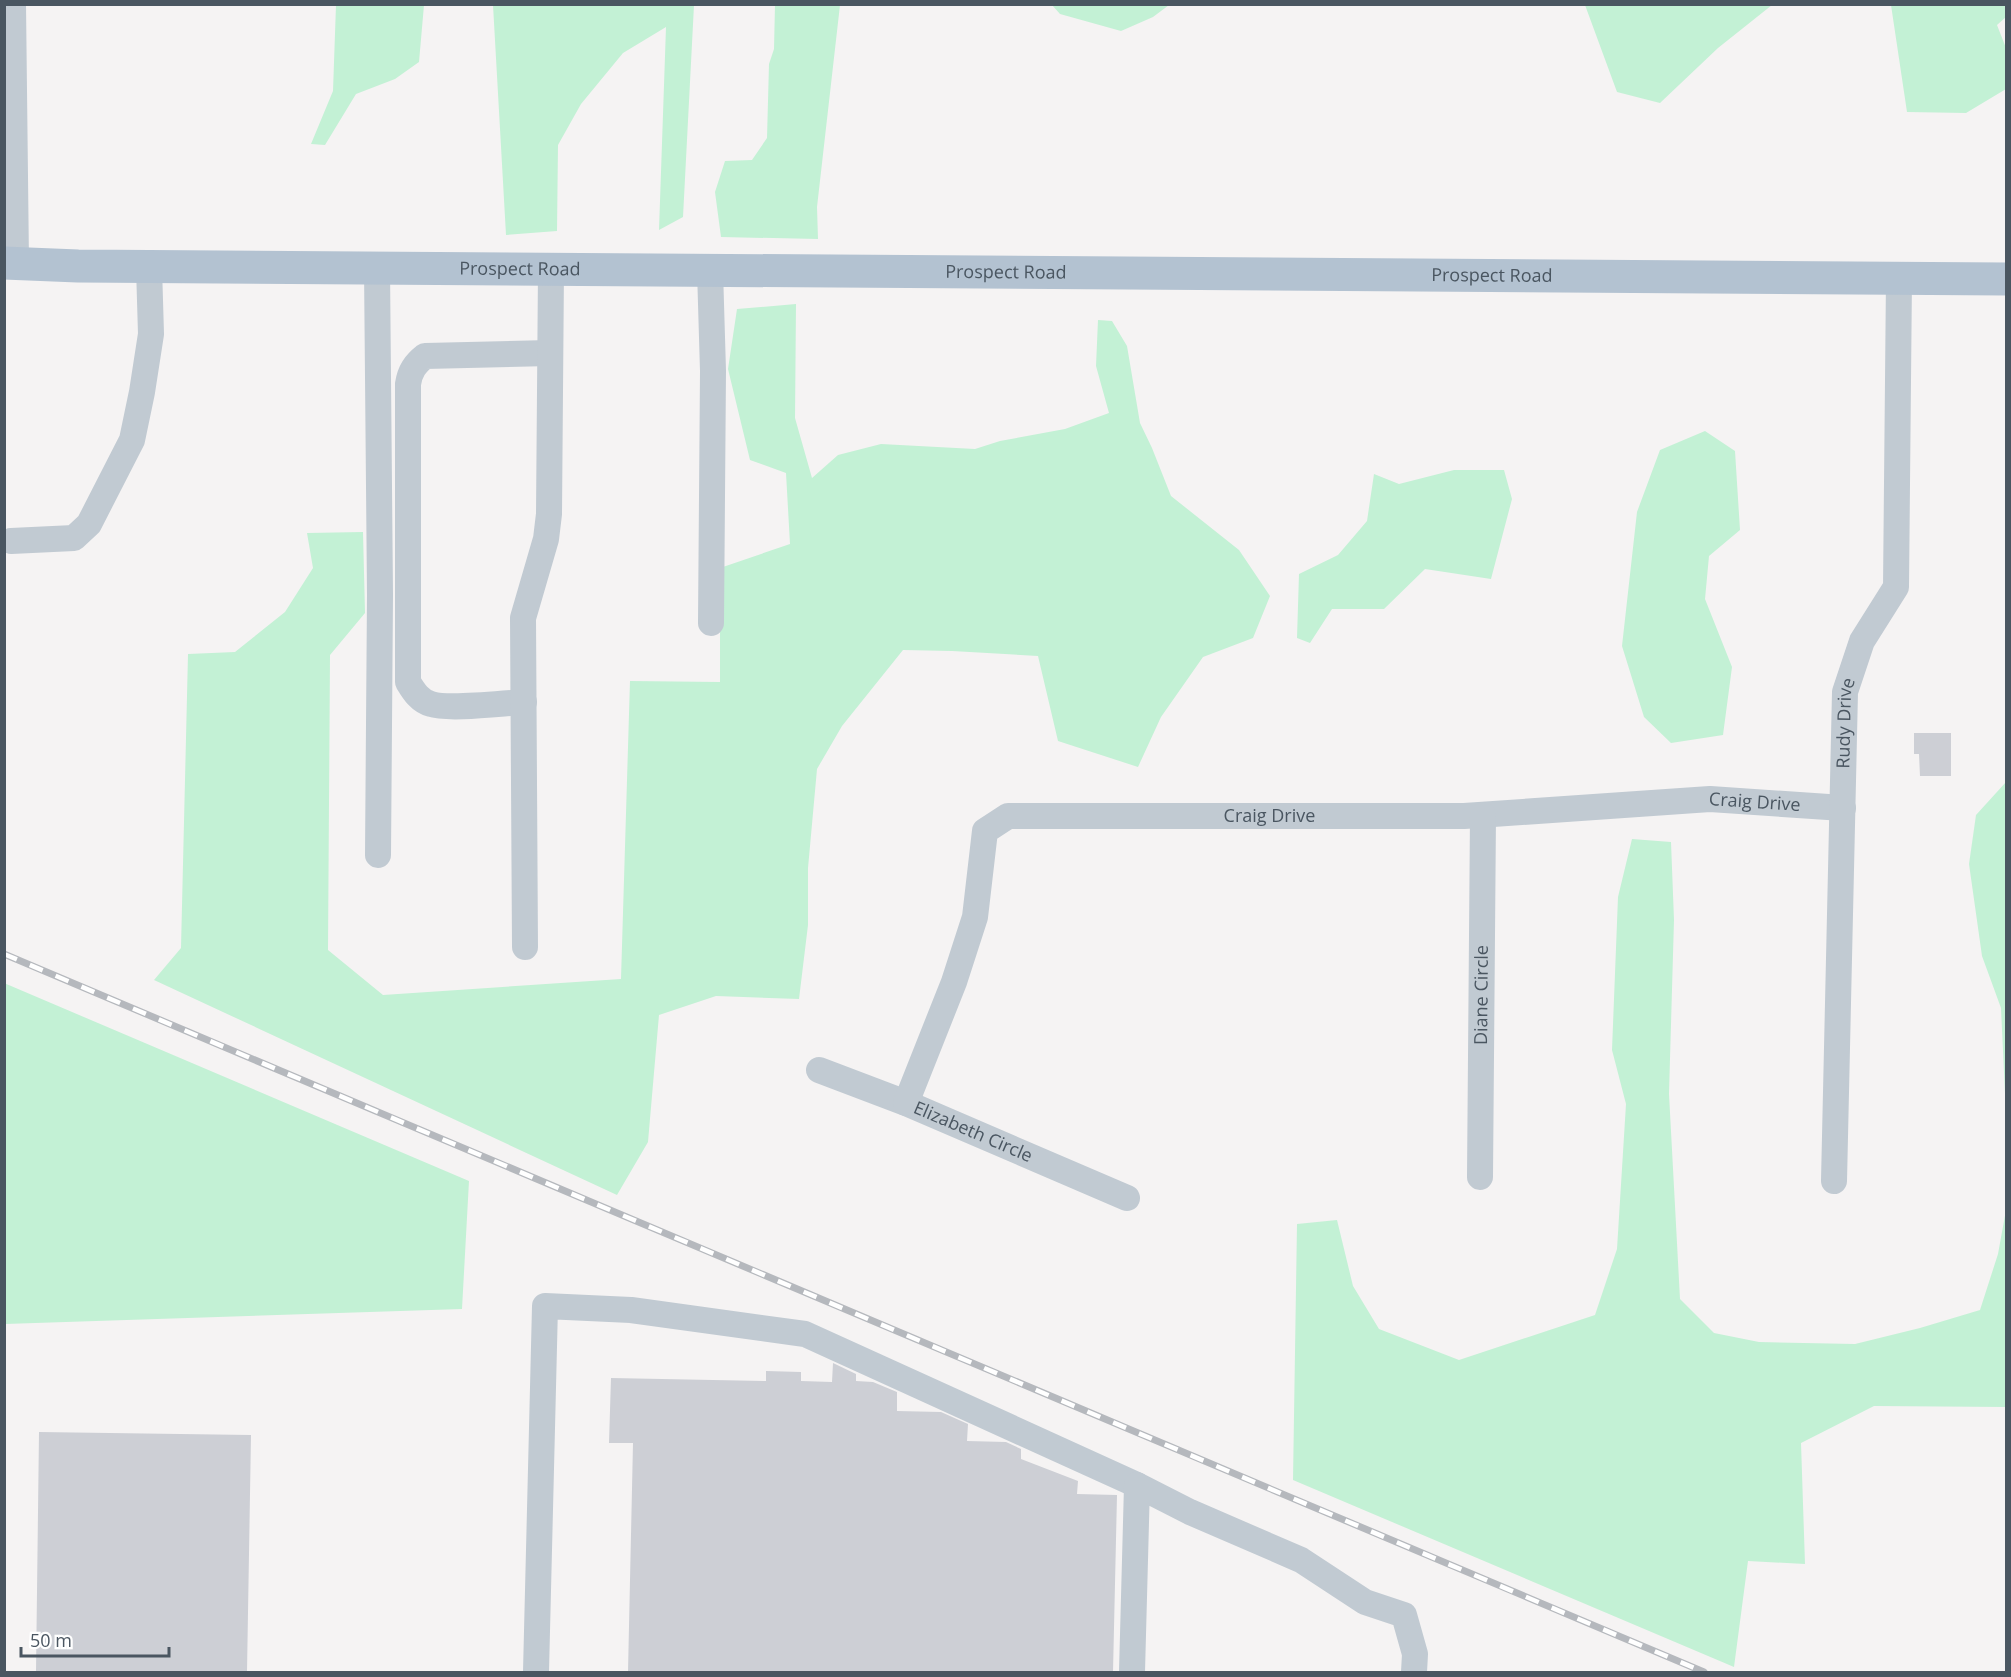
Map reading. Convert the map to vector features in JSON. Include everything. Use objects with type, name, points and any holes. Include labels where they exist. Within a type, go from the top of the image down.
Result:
[{"type":"main road","name":"Prospect Road","points":[[10,263],[149,267],[2007,279]]},
{"type":"street","points":[[10,263],[9,118],[13,4]]},
{"type":"street","points":[[11,541],[74,538],[89,524],[99,501],[120,465],[132,440],[151,334],[149,267]]},
{"type":"street","points":[[377,268],[380,595],[378,855]]},
{"type":"street","points":[[525,947],[523,618],[546,539],[549,514],[551,269]]},
{"type":"street","points":[[710,270],[713,371],[711,623]]},
{"type":"street","name":"Rudy Drive","points":[[1834,1180],[1845,692],[1862,641],[1896,587],[1899,278]]},
{"type":"street","points":[[525,702],[432,705],[420,699],[408,682],[408,384],[414,366],[425,356],[550,353]]},
{"type":"street","name":"Craig Drive","points":[[906,1103],[954,982],[975,917],[985,831],[1008,816],[1483,815],[1710,799],[1843,808]]},
{"type":"street","name":"Diane Circle","points":[[1480,1177],[1483,815]]},
{"type":"street","name":"Elizabeth Circle","points":[[819,1070],[906,1103],[1127,1198]]},
{"type":"street","points":[[536,1672],[545,1306],[631,1310],[806,1334],[1137,1485],[1190,1512],[1301,1560],[1365,1602],[1404,1615],[1415,1654],[1414,1672]]},
{"type":"street","points":[[1132,1672],[1137,1485]]},
{"type":"green space","points":[[1585,4],[1772,5],[1718,48],[1660,103],[1617,92]]},
{"type":"green space","points":[[336,5],[424,5],[419,62],[395,79],[356,94],[325,145],[311,144],[333,91]]},
{"type":"green space","points":[[493,5],[694,5],[683,217],[659,230],[666,27],[623,53],[581,104],[558,145],[557,231],[506,235]]},
{"type":"green space","points":[[775,5],[840,5],[817,207],[818,239],[721,237],[715,192],[725,161],[752,160],[767,138],[769,64],[774,49]]},
{"type":"green space","points":[[1052,5],[1169,5],[1153,17],[1121,31],[1060,14]]},
{"type":"green space","points":[[1891,5],[2006,5],[2006,17],[1997,25],[2006,48],[2006,89],[1966,113],[1907,112]]},
{"type":"green space","points":[[796,304],[795,418],[812,478],[838,455],[881,444],[975,449],[1000,441],[1065,429],[1109,413],[1096,366],[1098,320],[1112,321],[1127,346],[1140,423],[1171,496],[1239,550],[1270,596],[1253,638],[1203,657],[1161,717],[1138,767],[1058,741],[1038,656],[903,650],[842,726],[817,769],[808,868],[808,925],[799,999],[716,996],[659,1015],[648,1142],[617,1195],[154,980],[181,948],[188,654],[235,652],[285,612],[313,568],[307,533],[363,532],[365,613],[330,655],[328,950],[383,995],[621,979],[630,681],[720,682],[720,568],[790,544],[786,473],[750,460],[728,369],[737,309]]},
{"type":"green space","points":[[1705,431],[1735,451],[1740,530],[1709,556],[1705,599],[1732,667],[1723,735],[1671,743],[1644,717],[1622,646],[1637,512],[1660,450]]},
{"type":"green space","points":[[1454,470],[1504,470],[1512,499],[1491,579],[1425,569],[1384,609],[1332,609],[1310,643],[1297,638],[1299,574],[1338,555],[1367,521],[1374,474],[1399,484]]},
{"type":"green space","points":[[2006,782],[2006,1115],[2001,1008],[1982,956],[1969,864],[1976,815]]},
{"type":"green space","points":[[1632,839],[1671,842],[1674,920],[1669,1094],[1680,1299],[1714,1333],[1759,1342],[1855,1344],[1980,1310],[1998,1254],[2006,1210],[2006,1407],[1874,1406],[1801,1443],[1805,1564],[1748,1561],[1734,1667],[1293,1480],[1297,1224],[1337,1220],[1353,1286],[1379,1329],[1459,1360],[1595,1315],[1617,1249],[1626,1104],[1612,1050],[1618,897]]},
{"type":"green space","points":[[4,983],[469,1181],[462,1309],[5,1324]]},
{"type":"building","points":[[1914,733],[1951,733],[1951,776],[1920,776],[1919,754],[1914,754]]},
{"type":"building","points":[[833,1363],[856,1374],[856,1381],[873,1382],[897,1392],[897,1411],[941,1412],[968,1424],[967,1441],[1006,1442],[1021,1449],[1021,1459],[1078,1481],[1077,1494],[1117,1495],[1113,1672],[628,1672],[633,1443],[609,1443],[611,1378],[766,1381],[766,1371],[801,1372],[801,1381],[832,1382]]},
{"type":"building","points":[[39,1432],[251,1435],[247,1672],[36,1672]]},
{"type":"railway","points":[[4,954],[1704,1672]]}]
